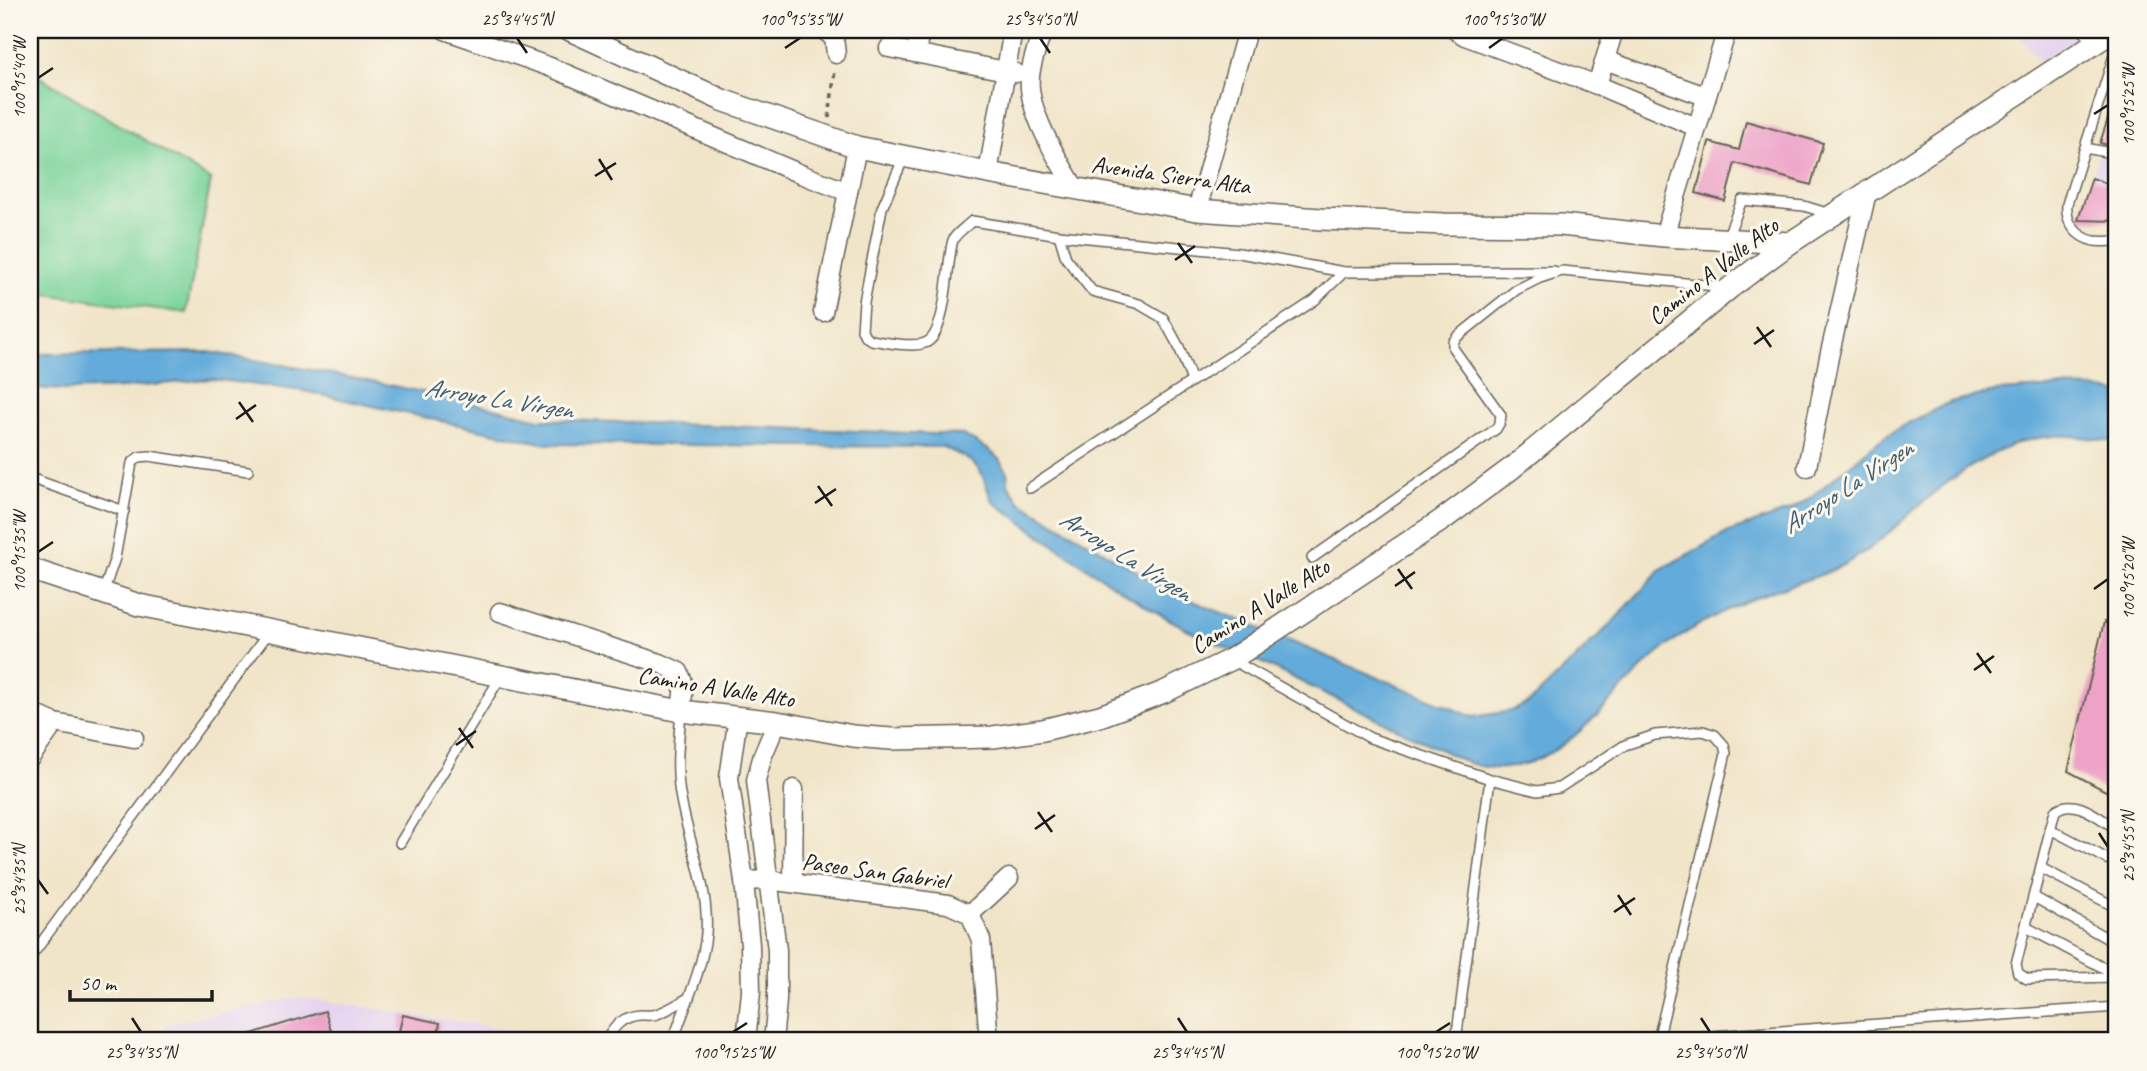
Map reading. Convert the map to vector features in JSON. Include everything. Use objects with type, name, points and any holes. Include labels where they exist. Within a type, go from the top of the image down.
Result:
[{"type":"street","points":[[445,30],[550,67],[848,192]]},
{"type":"street","name":"Avenida Sierra Alta","points":[[570,30],[722,100],[858,147],[1197,210],[1321,219],[1561,225],[1664,236],[1790,243]]},
{"type":"street","points":[[916,53],[920,30]]},
{"type":"street","points":[[988,173],[1013,30]]},
{"type":"street","points":[[1043,30],[1030,75],[1031,96],[1049,144],[1075,188]]},
{"type":"street","points":[[1197,210],[1247,30]]},
{"type":"street","points":[[1455,30],[1696,127]]},
{"type":"street","points":[[1597,85],[1615,30]]},
{"type":"street","points":[[1664,236],[1727,30]]},
{"type":"street","name":"Camino A Valle Alto","points":[[30,569],[139,605],[681,711],[777,722],[853,736],[891,739],[993,737],[1043,730],[1100,716],[1164,692],[1234,658],[1442,520],[1512,468],[1731,287],[1790,243],[2089,37],[2115,30]]},
{"type":"street","points":[[889,48],[1030,75]]},
{"type":"street","points":[[1605,60],[1705,96]]},
{"type":"street","points":[[823,312],[858,147]]},
{"type":"street","points":[[1807,467],[1867,192]]},
{"type":"street","points":[[500,612],[660,663],[679,672],[684,685],[681,711]]},
{"type":"street","points":[[30,712],[55,723],[134,738]]},
{"type":"street","points":[[738,717],[729,778],[750,945],[751,992],[746,1041]]},
{"type":"street","name":"Paseo San Gabriel","points":[[773,1041],[777,1000],[777,950],[756,780],[777,722]]},
{"type":"street","points":[[30,758],[55,723]]},
{"type":"street","points":[[729,778],[756,780]]},
{"type":"street","points":[[793,883],[794,789]]},
{"type":"street","points":[[970,914],[1009,878]]},
{"type":"street","name":"Paseo San Gabriel","points":[[744,881],[768,880],[948,904],[970,914],[981,940],[989,1041]]},
{"type":"lane","points":[[2117,46],[2066,214],[2074,229],[2094,241],[2117,241]]},
{"type":"lane","points":[[2085,148],[2117,154]]},
{"type":"lane","points":[[904,156],[882,208],[864,302],[862,330],[871,340],[916,345],[932,340],[939,325],[954,238],[972,221],[1059,235],[1239,253],[1344,272],[1562,271],[1731,287]]},
{"type":"lane","points":[[1726,240],[1742,200],[1804,206],[1833,215]]},
{"type":"lane","points":[[1059,235],[1066,258],[1092,291],[1139,304],[1163,318],[1179,347],[1192,381]]},
{"type":"lane","points":[[1312,558],[1496,429],[1501,415],[1453,348],[1452,342],[1516,290],[1562,271]]},
{"type":"lane","points":[[1030,488],[1315,300],[1344,272]]},
{"type":"lane","points":[[103,593],[115,558],[132,463],[139,457],[149,456],[248,471]]},
{"type":"lane","points":[[30,478],[124,512]]},
{"type":"lane","points":[[30,958],[271,631]]},
{"type":"lane","points":[[1234,658],[1370,738],[1490,779],[1537,791],[1559,788],[1625,745],[1655,735],[1703,731],[1715,735],[1724,745],[1726,753],[1658,1040]]},
{"type":"lane","points":[[400,843],[501,676]]},
{"type":"lane","points":[[673,1041],[702,961],[706,933],[706,905],[680,788],[678,755],[681,711]]},
{"type":"lane","points":[[1456,1041],[1490,779]]},
{"type":"lane","points":[[2117,829],[2074,805],[2062,805],[2055,811],[2016,964],[2018,973],[2027,979],[2117,976]]},
{"type":"lane","points":[[2050,829],[2117,864]]},
{"type":"lane","points":[[2041,868],[2117,908]]},
{"type":"lane","points":[[2034,897],[2117,944]]},
{"type":"lane","points":[[2026,927],[2117,976]]},
{"type":"lane","points":[[607,1041],[615,1027],[624,1019],[636,1015],[654,1015],[673,1008],[688,998]]},
{"type":"lane","points":[[1640,1041],[2117,1007]]},
{"type":"lane","points":[[2102,1041],[2117,1040]]},
{"type":"path","points":[[827,138],[832,41]]},
{"type":"shaded area","points":[[2016,30],[2088,30],[2039,61]]},
{"type":"shaded area","points":[[2117,98],[2117,221],[2078,220]]},
{"type":"shaded area","points":[[299,997],[552,1036],[553,1041],[158,1041],[166,1024]]},
{"type":"green space","points":[[30,71],[211,180],[186,313],[30,292]]},
{"type":"water","name":"Arroyo La Virgen","points":[[209,352],[333,374],[539,419],[963,435],[989,450],[1000,460],[1007,472],[1008,484],[1020,502],[1174,593],[1473,717],[1511,711],[1529,703],[1611,624],[1661,569],[1729,532],[1791,510],[1811,497],[1880,440],[1950,402],[1999,391],[2062,387],[2093,388],[2117,393],[2117,442],[2077,436],[2054,436],[2037,438],[2001,450],[1936,491],[1882,539],[1848,563],[1733,607],[1675,640],[1635,675],[1576,735],[1554,751],[1530,762],[1495,768],[1468,763],[1254,659],[1219,645],[1151,609],[993,502],[977,467],[943,447],[546,444],[304,391],[211,379],[123,388],[30,388],[30,354]]},
{"type":"building","points":[[2114,100],[2117,100],[2117,147],[2100,143]]},
{"type":"building","points":[[1746,121],[1823,143],[1811,185],[1735,163],[1725,201],[1696,193],[1709,142],[1739,150]]},
{"type":"building","points":[[2092,178],[2117,187],[2117,221],[2078,220]]},
{"type":"building","points":[[2104,622],[2117,629],[2117,797],[2068,771]]},
{"type":"building","points":[[325,1011],[334,1041],[238,1041],[238,1038]]},
{"type":"building","points":[[403,1015],[440,1023],[437,1039],[399,1031]]}]
